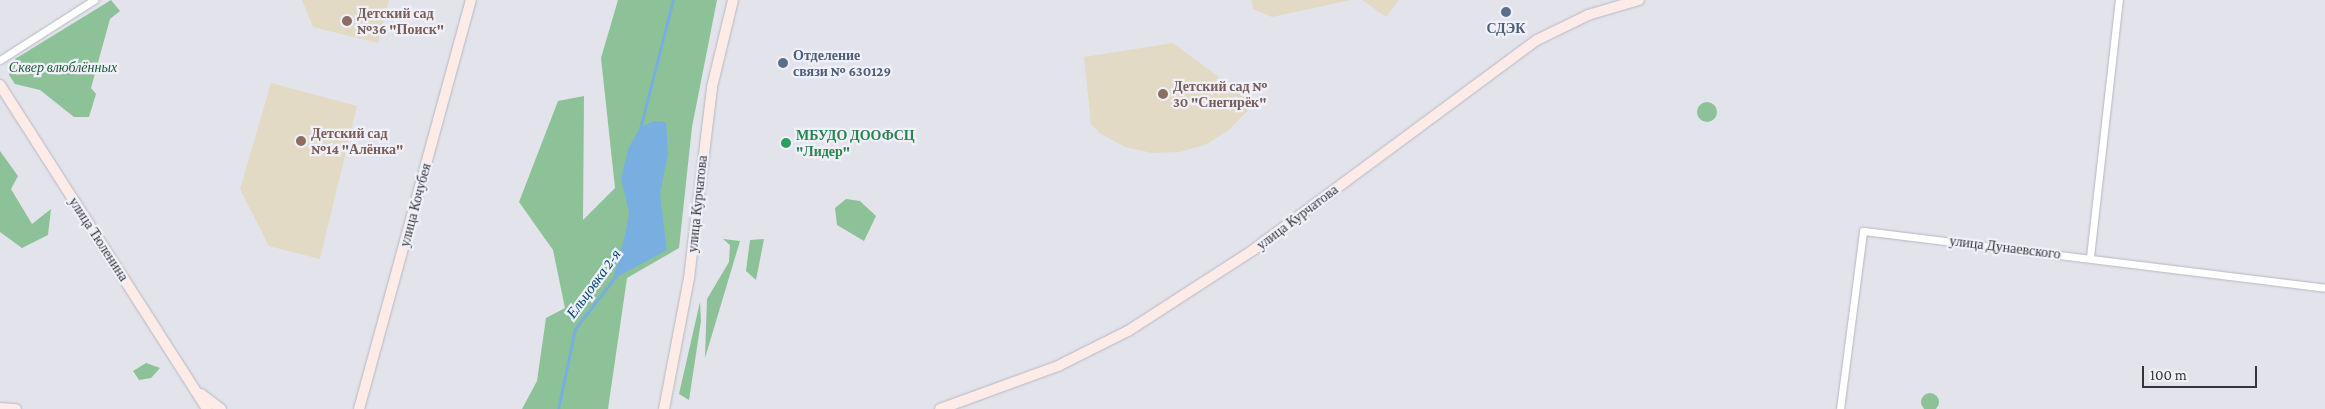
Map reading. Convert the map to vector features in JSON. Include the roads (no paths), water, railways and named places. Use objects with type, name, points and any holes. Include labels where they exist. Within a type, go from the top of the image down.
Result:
[{"type":"main road","name":"улица Кочубея","points":[[360,409],[471,0]]},
{"type":"main road","name":"улица Курчатова","points":[[664,409],[689,278],[712,87],[733,0]]},
{"type":"main road","name":"улица Курчатова","points":[[940,409],[1058,366],[1128,331],[1253,250],[1537,40],[1588,15],[1639,0]]},
{"type":"main road","name":"улица Тюленина","points":[[0,85],[198,392],[207,409]]},
{"type":"main road","points":[[198,392],[221,409]]},
{"type":"main road","points":[[0,408],[16,409]]},
{"type":"street","points":[[0,60],[94,0]]},
{"type":"street","points":[[2090,257],[2120,0]]},
{"type":"street","name":"улица Дунаевского","points":[[1840,409],[1863,231],[2090,257],[2325,288]]},
{"type":"water","points":[[654,121],[666,122],[668,154],[660,194],[667,250],[613,279],[629,212],[621,179],[628,149],[640,128]]},
{"type":"waterway","name":"Ельцовка 2-я","points":[[640,129],[673,0]]},
{"type":"waterway","name":"Ельцовка 2-я","points":[[558,409],[575,329],[615,277]]},
{"type":"place","name":"СДЭК","points":[[1506,12]]},
{"type":"place","name":"Детский сад №36 \"Поиск\"","points":[[347,21]]},
{"type":"place","name":"Отделение связи № 630129","points":[[783,63]]},
{"type":"place","name":"Детский сад № 30 \"Снегирёк\"","points":[[1163,94]]},
{"type":"place","name":"Детский сад №14 \"Алёнка\"","points":[[301,141]]},
{"type":"place","name":"МБУДО ДООФСЦ \"Лидер\"","points":[[786,143]]},
{"type":"park label","name":"Сквер влюблённых","points":[[63,67]]}]
